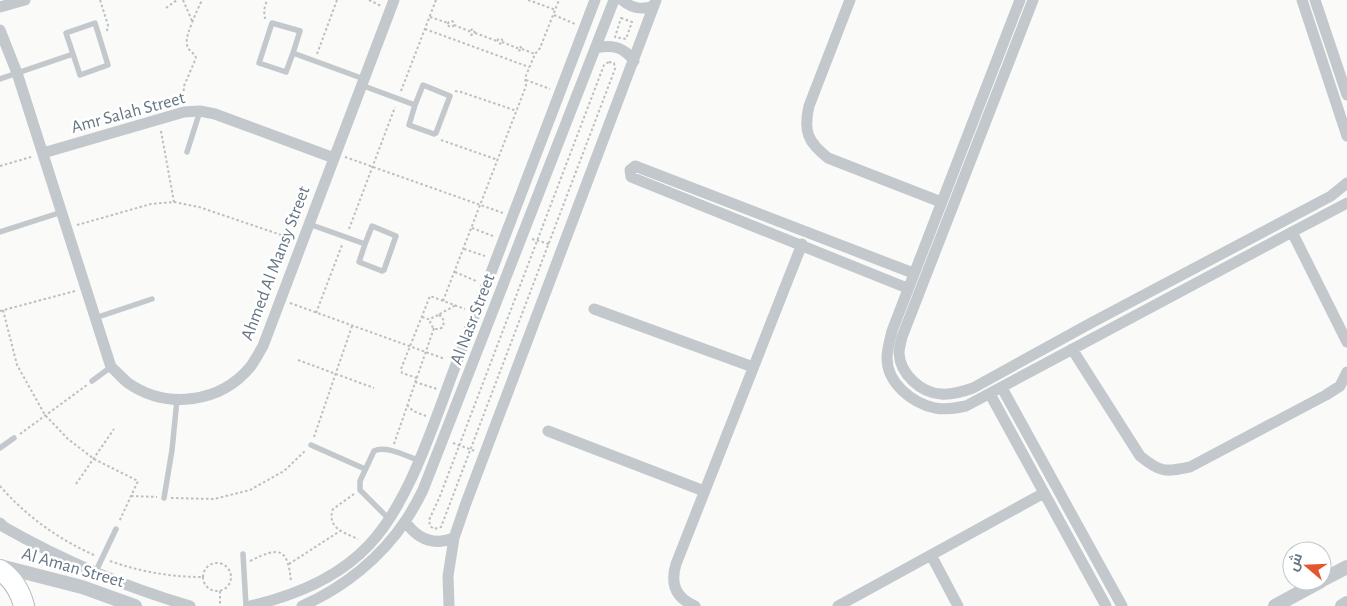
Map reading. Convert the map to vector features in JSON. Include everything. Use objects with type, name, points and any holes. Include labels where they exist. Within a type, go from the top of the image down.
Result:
[{"type":"highway","points":[[0,568],[15,584],[21,594],[24,606]]},
{"type":"street","points":[[0,7],[25,0]]},
{"type":"street","name":"Ahmed Al Mansy Street","points":[[111,367],[128,382],[147,393],[177,400],[191,399],[214,393],[234,382],[251,366],[263,346],[281,300],[394,0]]},
{"type":"street","points":[[248,606],[293,594],[343,568],[369,545],[389,519],[418,460],[436,417],[594,0]]},
{"type":"street","name":"Al Nasr Street","points":[[302,606],[332,591],[378,554],[405,521],[424,490],[614,0]]},
{"type":"street","points":[[622,0],[626,4],[640,9],[655,3]]},
{"type":"street","points":[[850,0],[809,106],[806,120],[808,135],[816,148],[828,158],[941,202]]},
{"type":"street","points":[[1020,0],[982,114],[902,337],[899,353],[903,367],[910,379],[924,389],[940,394],[957,393],[973,388],[1091,323],[1331,196],[1347,183]]},
{"type":"street","points":[[1033,0],[941,202],[892,331],[887,359],[890,373],[898,385],[915,400],[936,408],[951,409],[966,406],[1347,204]]},
{"type":"street","points":[[1303,0],[1347,136]]},
{"type":"street","points":[[1316,0],[1347,95]]},
{"type":"street","points":[[449,606],[448,576],[454,538],[655,3]]},
{"type":"street","points":[[0,30],[18,73],[111,367]]},
{"type":"street","points":[[596,48],[618,47],[630,56],[634,62]]},
{"type":"street","name":"Amr Salah Street","points":[[43,154],[184,112],[200,111],[214,114],[335,156]]},
{"type":"street","points":[[908,288],[631,177],[630,170],[635,166],[913,273]]},
{"type":"street","points":[[683,198],[688,186]]},
{"type":"street","points":[[520,195],[536,200]]},
{"type":"street","points":[[1292,232],[1347,342]]},
{"type":"street","points":[[695,606],[683,600],[678,594],[673,579],[676,564],[802,244]]},
{"type":"street","points":[[854,266],[859,252]]},
{"type":"street","points":[[1175,280],[1181,291]]},
{"type":"street","points":[[594,309],[753,367]]},
{"type":"street","points":[[1072,349],[1140,456],[1154,468],[1168,471],[1190,466],[1326,395],[1340,386],[1347,372]]},
{"type":"street","points":[[1002,388],[1122,606]]},
{"type":"street","points":[[990,394],[1106,606]]},
{"type":"street","points":[[1013,435],[1025,429]]},
{"type":"street","points":[[548,431],[704,491]]},
{"type":"street","points":[[838,606],[1044,493]]},
{"type":"street","points":[[405,521],[416,534],[425,540],[435,542],[454,538]]},
{"type":"street","points":[[0,523],[42,548],[139,590],[190,606]]},
{"type":"street","points":[[931,555],[958,606]]},
{"type":"street","points":[[1332,575],[1347,566]]},
{"type":"street","name":"Al Aman Street","points":[[0,568],[82,587],[135,606]]},
{"type":"street","points":[[1275,606],[1303,591]]},
{"type":"street","points":[[1342,606],[1347,603]]},
{"type":"lane","points":[[274,22],[300,31],[293,53],[286,72],[259,62],[274,22]]},
{"type":"lane","points":[[95,23],[108,64],[107,66],[80,75],[73,54],[66,32],[95,23]]},
{"type":"lane","points":[[293,53],[416,105]]},
{"type":"lane","points":[[0,79],[73,54]]},
{"type":"lane","points":[[423,85],[450,95],[436,133],[434,134],[409,125],[423,85]]},
{"type":"lane","points":[[187,152],[200,111]]},
{"type":"lane","points":[[0,232],[62,212]]},
{"type":"lane","points":[[309,224],[365,244]]},
{"type":"lane","points":[[372,226],[396,235],[383,271],[359,262],[365,244],[372,226]]},
{"type":"lane","points":[[96,318],[152,300]]},
{"type":"lane","points":[[92,381],[111,367]]},
{"type":"lane","points":[[164,498],[172,450],[177,400]]},
{"type":"lane","points":[[0,448],[14,438]]},
{"type":"lane","points":[[311,445],[365,469]]},
{"type":"lane","points":[[389,519],[360,490],[360,480],[365,469],[374,451],[380,449],[418,460]]},
{"type":"lane","points":[[96,571],[116,529]]},
{"type":"lane","points":[[243,554],[248,606]]},
{"type":"path","points":[[100,0],[108,28],[100,38]]},
{"type":"path","points":[[166,8],[177,0]]},
{"type":"path","points":[[183,0],[193,23]]},
{"type":"path","points":[[184,112],[182,99],[184,86],[196,58],[186,44],[202,0]]},
{"type":"path","points":[[267,0],[263,14],[266,20],[272,24]]},
{"type":"path","points":[[314,61],[337,0]]},
{"type":"path","points":[[316,313],[436,0]]},
{"type":"path","points":[[528,0],[556,10]]},
{"type":"path","points":[[444,301],[517,111],[526,86],[525,80],[535,54],[540,48],[560,0]]},
{"type":"path","points":[[554,15],[584,28]]},
{"type":"path","points":[[430,17],[448,24],[452,21],[454,26],[469,31],[473,29],[475,33],[497,41],[499,44],[502,42],[517,48],[520,46],[522,49],[535,54]]},
{"type":"path","points":[[621,18],[632,22],[626,39],[614,36],[621,18]]},
{"type":"path","points":[[425,29],[530,67]]},
{"type":"path","points":[[611,62],[615,69],[548,244],[441,527],[434,529],[430,526],[429,520],[440,496],[604,65],[611,62]]},
{"type":"path","points":[[525,80],[559,92]]},
{"type":"path","points":[[450,95],[458,91],[517,111]]},
{"type":"path","points":[[159,119],[174,202]]},
{"type":"path","points":[[436,133],[441,140],[498,160]]},
{"type":"path","points":[[0,166],[43,154]]},
{"type":"path","points":[[335,156],[372,166],[512,216]]},
{"type":"path","points":[[67,228],[151,204],[174,202],[199,207],[302,243]]},
{"type":"path","points":[[472,228],[504,240]]},
{"type":"path","points":[[523,235],[562,249]]},
{"type":"path","points":[[464,249],[496,260]]},
{"type":"path","points":[[454,272],[486,285]]},
{"type":"path","points":[[86,288],[1,310],[17,365],[45,414],[68,439],[94,459],[138,481],[116,529]]},
{"type":"path","points":[[417,378],[401,371],[430,296],[475,313]]},
{"type":"path","points":[[281,300],[456,363]]},
{"type":"path","points":[[431,320],[434,316],[456,305]]},
{"type":"path","points":[[431,320],[430,323],[434,328],[440,329],[444,324],[443,318],[438,315]]},
{"type":"path","points":[[422,316],[431,320]]},
{"type":"path","points":[[132,496],[214,499],[250,490],[284,471],[311,445],[352,326]]},
{"type":"path","points":[[391,451],[434,328]]},
{"type":"path","points":[[298,360],[374,388]]},
{"type":"path","points":[[14,438],[92,381]]},
{"type":"path","points":[[415,382],[445,392]]},
{"type":"path","points":[[407,405],[421,415],[436,417]]},
{"type":"path","points":[[76,484],[114,430]]},
{"type":"path","points":[[444,440],[484,454]]},
{"type":"path","points":[[0,486],[19,506],[50,531],[102,558],[134,569],[160,575],[203,577]]},
{"type":"path","points":[[360,490],[334,509],[332,519],[333,524],[340,531],[369,545]]},
{"type":"path","points":[[289,564],[340,531]]},
{"type":"path","points":[[244,564],[273,551],[283,554],[289,564],[293,594]]},
{"type":"path","points":[[220,564],[226,566],[231,577],[225,588],[220,591],[213,591],[204,583],[203,577],[204,571],[208,566],[220,564]]},
{"type":"path","points":[[220,591],[220,606]]}]
